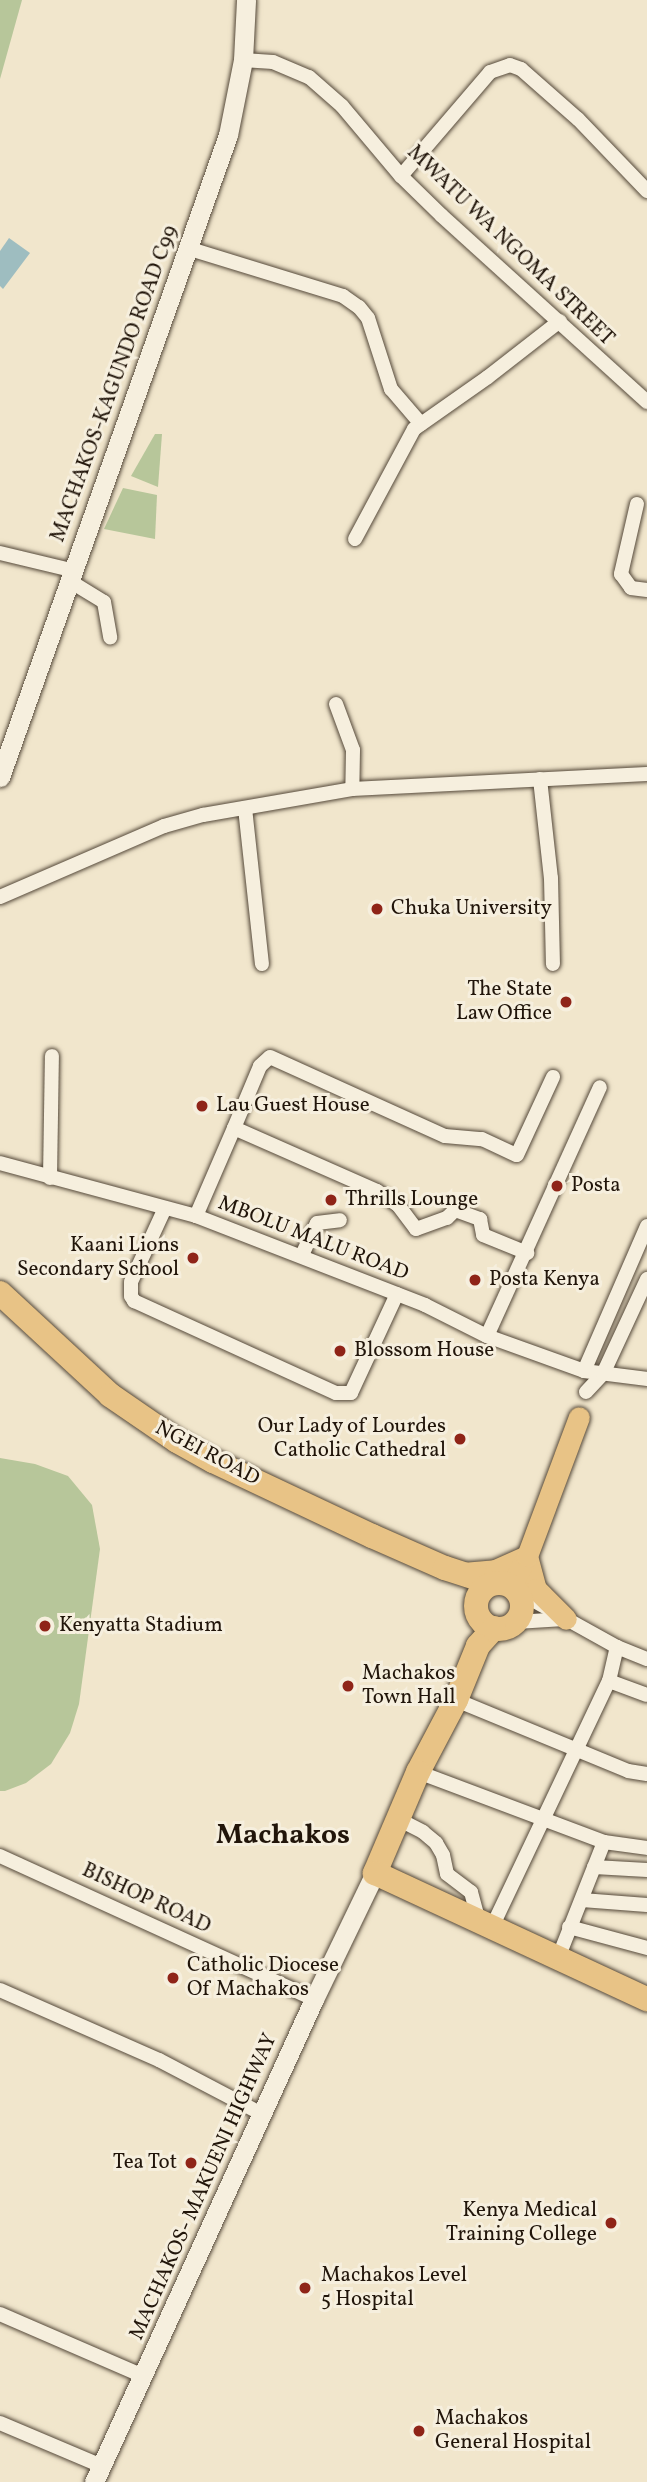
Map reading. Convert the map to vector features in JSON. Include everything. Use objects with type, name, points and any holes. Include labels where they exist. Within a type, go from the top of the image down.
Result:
[{"type":"highway","name":"NGEI ROAD","points":[[0,1293],[110,1395],[177,1441],[213,1461],[453,1571],[507,1587]]},
{"type":"highway","points":[[453,1571],[489,1626]]},
{"type":"highway","points":[[489,1626],[477,1597],[507,1587],[522,1608],[489,1626],[456,1700],[418,1772],[375,1873],[647,1999]]},
{"type":"main road","name":"MACHAKOS-KAGUNDO ROAD C99","points":[[0,777],[69,575],[228,135],[243,60],[246,0]]},
{"type":"main road","points":[[507,1587],[527,1556],[579,1417]]},
{"type":"main road","points":[[453,1571],[495,1570],[527,1556]]},
{"type":"main road","points":[[527,1556],[536,1589],[566,1619]]},
{"type":"main road","name":"MACHAKOS- MAKUENI HIGHWAY","points":[[98,2474],[314,1998],[375,1873]]},
{"type":"street","name":"MWATU WA NGOMA STREET","points":[[243,60],[273,62],[309,77],[342,106],[401,176],[647,402]]},
{"type":"street","points":[[401,176],[490,72],[510,65],[521,69],[578,119],[647,191]]},
{"type":"street","points":[[187,248],[343,296],[359,307],[369,318],[391,388],[421,424]]},
{"type":"street","points":[[355,539],[414,429],[488,377],[560,321]]},
{"type":"street","points":[[637,505],[621,574],[631,588],[647,590]]},
{"type":"street","points":[[0,554],[69,575],[104,601],[110,637]]},
{"type":"street","points":[[336,704],[353,750],[352,789]]},
{"type":"street","points":[[0,897],[163,826],[245,808],[352,789],[647,774]]},
{"type":"street","points":[[540,779],[551,878],[553,964]]},
{"type":"street","points":[[245,808],[262,964]]},
{"type":"street","points":[[50,1178],[52,1056]]},
{"type":"street","points":[[196,1216],[260,1066],[270,1057],[445,1136],[482,1139],[517,1155],[553,1077]]},
{"type":"street","points":[[488,1336],[600,1087]]},
{"type":"street","points":[[234,1128],[377,1191],[398,1205],[416,1229],[447,1218],[455,1210],[480,1219],[483,1235],[527,1253]]},
{"type":"street","name":"MBOLU MALU ROAD","points":[[0,1163],[196,1216],[397,1294],[488,1336],[584,1371],[647,1379]]},
{"type":"street","points":[[165,1208],[131,1282],[130,1290],[134,1301],[336,1393],[351,1393],[397,1294]]},
{"type":"street","points":[[302,1255],[317,1223],[340,1220]]},
{"type":"street","points":[[579,1417],[586,1392],[584,1371],[647,1226]]},
{"type":"street","points":[[586,1392],[603,1374],[647,1279]]},
{"type":"street","points":[[507,1587],[618,1647],[647,1659]]},
{"type":"street","points":[[489,1626],[566,1619]]},
{"type":"street","points":[[485,1922],[577,1751],[609,1681],[618,1647]]},
{"type":"street","points":[[609,1681],[647,1695]]},
{"type":"street","points":[[456,1700],[628,1771],[647,1773]]},
{"type":"street","points":[[418,1772],[604,1843],[647,1848]]},
{"type":"street","points":[[398,1819],[423,1832],[436,1843],[443,1855],[447,1874],[471,1892],[485,1922]]},
{"type":"street","points":[[558,1958],[604,1843]]},
{"type":"street","name":"BISHOP ROAD","points":[[0,1856],[314,1998]]},
{"type":"street","points":[[594,1867],[647,1870]]},
{"type":"street","points":[[582,1900],[647,1905]]},
{"type":"street","points":[[569,1927],[647,1948]]},
{"type":"street","points":[[0,1990],[159,2060],[262,2114]]},
{"type":"street","points":[[0,2314],[143,2376]]},
{"type":"street","points":[[0,2423],[98,2474]]},
{"type":"green space","points":[[0,0],[22,0],[0,79]]},
{"type":"green space","points":[[155,434],[162,434],[158,487],[131,476]]},
{"type":"green space","points":[[123,488],[157,495],[155,539],[104,529]]},
{"type":"green space","name":"Kenyatta Stadium","points":[[0,1458],[35,1464],[68,1476],[92,1505],[100,1549],[79,1704],[70,1733],[51,1764],[26,1783],[5,1791],[0,1791]]},
{"type":"water","points":[[9,238],[30,253],[3,289],[0,286],[0,251]]},
{"type":"place","name":"Chuka University","points":[[377,909]]},
{"type":"place","name":"The State Law Office","points":[[566,1002]]},
{"type":"place","name":"Lau Guest House","points":[[202,1106]]},
{"type":"place","name":"Posta","points":[[557,1186]]},
{"type":"place","name":"Thrills Lounge","points":[[331,1200]]},
{"type":"place","name":"Kaani Lions Secondary School","points":[[193,1258]]},
{"type":"place","name":"Posta Kenya","points":[[475,1280]]},
{"type":"place","name":"Blossom House","points":[[340,1351]]},
{"type":"place","name":"Our Lady of Lourdes Catholic Cathedral","points":[[460,1439]]},
{"type":"place","name":"Kenyatta Stadium","points":[[45,1626]]},
{"type":"place","name":"Machakos Town Hall","points":[[348,1686]]},
{"type":"place","name":"Catholic Diocese Of Machakos","points":[[173,1978]]},
{"type":"place","name":"Tea Tot","points":[[191,2163]]},
{"type":"place","name":"Kenya Medical Training College","points":[[611,2223]]},
{"type":"place","name":"Machakos Level 5 Hospital","points":[[305,2288]]},
{"type":"place","name":"Machakos General Hospital","points":[[419,2431]]},
{"type":"district","name":"Machakos","points":[[283,1836]]}]
